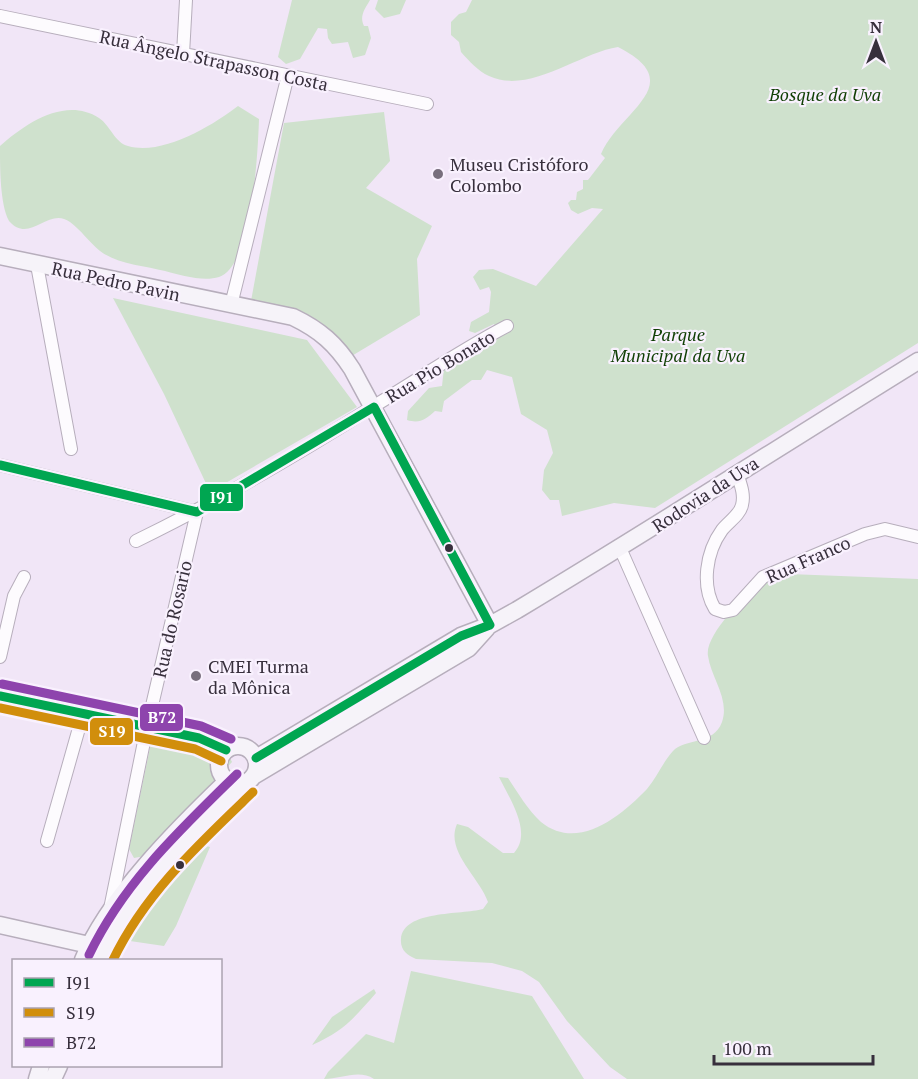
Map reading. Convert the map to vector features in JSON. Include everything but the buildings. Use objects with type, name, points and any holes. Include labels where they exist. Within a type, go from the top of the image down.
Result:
[{"type":"street","points":[[183,54],[186,0]]},
{"type":"street","name":"Rua Ângelo Strapasson Costa","points":[[0,16],[427,104]]},
{"type":"street","points":[[231,305],[288,75]]},
{"type":"street","name":"Rua Pedro Pavin","points":[[0,256],[293,317],[314,327],[339,349],[374,407],[490,625]]},
{"type":"street","points":[[37,265],[71,449]]},
{"type":"street","name":"Rua Pio Bonato","points":[[136,541],[197,512],[374,407],[466,347],[507,326]]},
{"type":"street","name":"Rodovia da Uva","points":[[98,952],[153,878],[252,772],[461,636],[490,625],[620,548],[918,361]]},
{"type":"street","points":[[0,465],[197,512]]},
{"type":"street","name":"Rua Franco","points":[[737,473],[743,493],[742,506],[718,539],[707,574],[707,595],[715,609],[724,612],[733,610],[763,577],[865,534],[885,529],[918,537]]},
{"type":"street","name":"Rua do Rosario","points":[[109,913],[147,727],[197,512]]},
{"type":"street","points":[[620,548],[704,738]]},
{"type":"street","points":[[0,657],[14,596],[24,577]]},
{"type":"street","points":[[0,696],[199,738],[226,750],[243,747],[252,772],[227,781],[219,766],[226,750]]},
{"type":"street","points":[[47,841],[83,714]]},
{"type":"street","name":"Rodovia da Uva","points":[[98,952],[109,913],[144,869],[227,781]]},
{"type":"street","points":[[0,925],[98,952]]},
{"type":"green space","points":[[292,0],[370,0],[362,16],[364,26],[368,26],[371,38],[365,55],[353,58],[348,42],[332,44],[328,38],[327,29],[318,28],[300,59],[286,64],[278,57]]},
{"type":"green space","points":[[378,0],[406,0],[400,14],[384,18],[375,9]]},
{"type":"green space","points":[[472,0],[918,0],[918,343],[655,508],[614,503],[562,516],[559,500],[550,500],[542,490],[544,470],[553,453],[547,430],[521,414],[512,377],[487,370],[481,380],[472,380],[444,401],[442,412],[435,411],[419,421],[407,420],[408,411],[429,388],[442,386],[444,368],[462,358],[480,354],[485,341],[496,328],[494,324],[475,333],[469,331],[471,322],[489,312],[491,292],[489,287],[480,290],[473,277],[479,270],[493,269],[536,286],[603,209],[592,208],[578,214],[571,210],[568,203],[576,200],[577,192],[583,189],[583,180],[588,180],[605,158],[601,154],[610,139],[644,98],[649,86],[649,73],[639,60],[618,47],[537,77],[504,80],[489,76],[467,59],[461,52],[459,42],[451,35],[451,22],[459,14],[466,12]]},
{"type":"green space","points":[[238,106],[259,119],[255,180],[246,230],[239,252],[230,268],[219,277],[206,279],[192,277],[115,259],[100,251],[74,225],[62,218],[54,218],[32,228],[24,229],[9,221],[2,196],[0,146],[21,129],[46,115],[59,111],[86,112],[103,121],[123,144],[141,148],[156,147],[186,137],[215,122]]},
{"type":"green space","points":[[384,112],[390,161],[366,188],[432,226],[417,259],[420,315],[350,357],[331,333],[308,318],[251,301],[284,123]]},
{"type":"green space","points":[[113,298],[307,340],[357,407],[210,492],[164,394]]},
{"type":"green space","points":[[789,574],[918,579],[918,1079],[627,1079],[610,1067],[567,1021],[539,982],[522,971],[492,963],[416,959],[405,952],[401,939],[404,930],[412,923],[434,915],[483,909],[488,902],[459,854],[455,834],[457,824],[468,827],[503,853],[514,853],[519,845],[520,825],[499,777],[508,778],[527,807],[541,822],[555,830],[570,833],[584,832],[598,827],[625,810],[647,789],[669,755],[678,747],[713,734],[722,722],[724,705],[708,656],[713,637],[729,614],[759,585],[772,578]]},
{"type":"green space","points":[[152,738],[228,754],[232,762],[145,856],[134,858],[129,849]]},
{"type":"green space","points":[[206,846],[210,847],[176,926],[164,946],[130,941],[134,925],[156,897]]},
{"type":"green space","points":[[411,971],[532,996],[584,1079],[374,1079],[356,1075],[324,1079],[328,1072],[366,1034],[394,1043]]},
{"type":"green space","points":[[374,989],[376,993],[348,1023],[312,1045],[332,1017]]},
{"type":"transit line","name":"I91","points":[[0,465],[197,512],[374,407],[490,625],[461,636],[256,758]]},
{"type":"transit line","name":"B72","points":[[2,684],[201,726],[231,739]]},
{"type":"transit line","name":"I91","points":[[0,696],[199,738],[226,750]]},
{"type":"transit line","name":"S19","points":[[0,708],[195,749],[221,761]]},
{"type":"transit line","name":"B72","points":[[89,955],[103,929],[136,880],[174,837],[237,774]]},
{"type":"transit line","name":"S19","points":[[114,959],[126,936],[157,891],[194,850],[253,792]]},
{"type":"place","name":"Museu Cristóforo Colombo","points":[[438,174]]},
{"type":"place","name":"CMEI Turma da Mônica","points":[[196,676]]},
{"type":"park label","name":"Bosque da Uva","points":[[825,94]]},
{"type":"park label","name":"Parque Municipal da Uva","points":[[678,344]]}]
